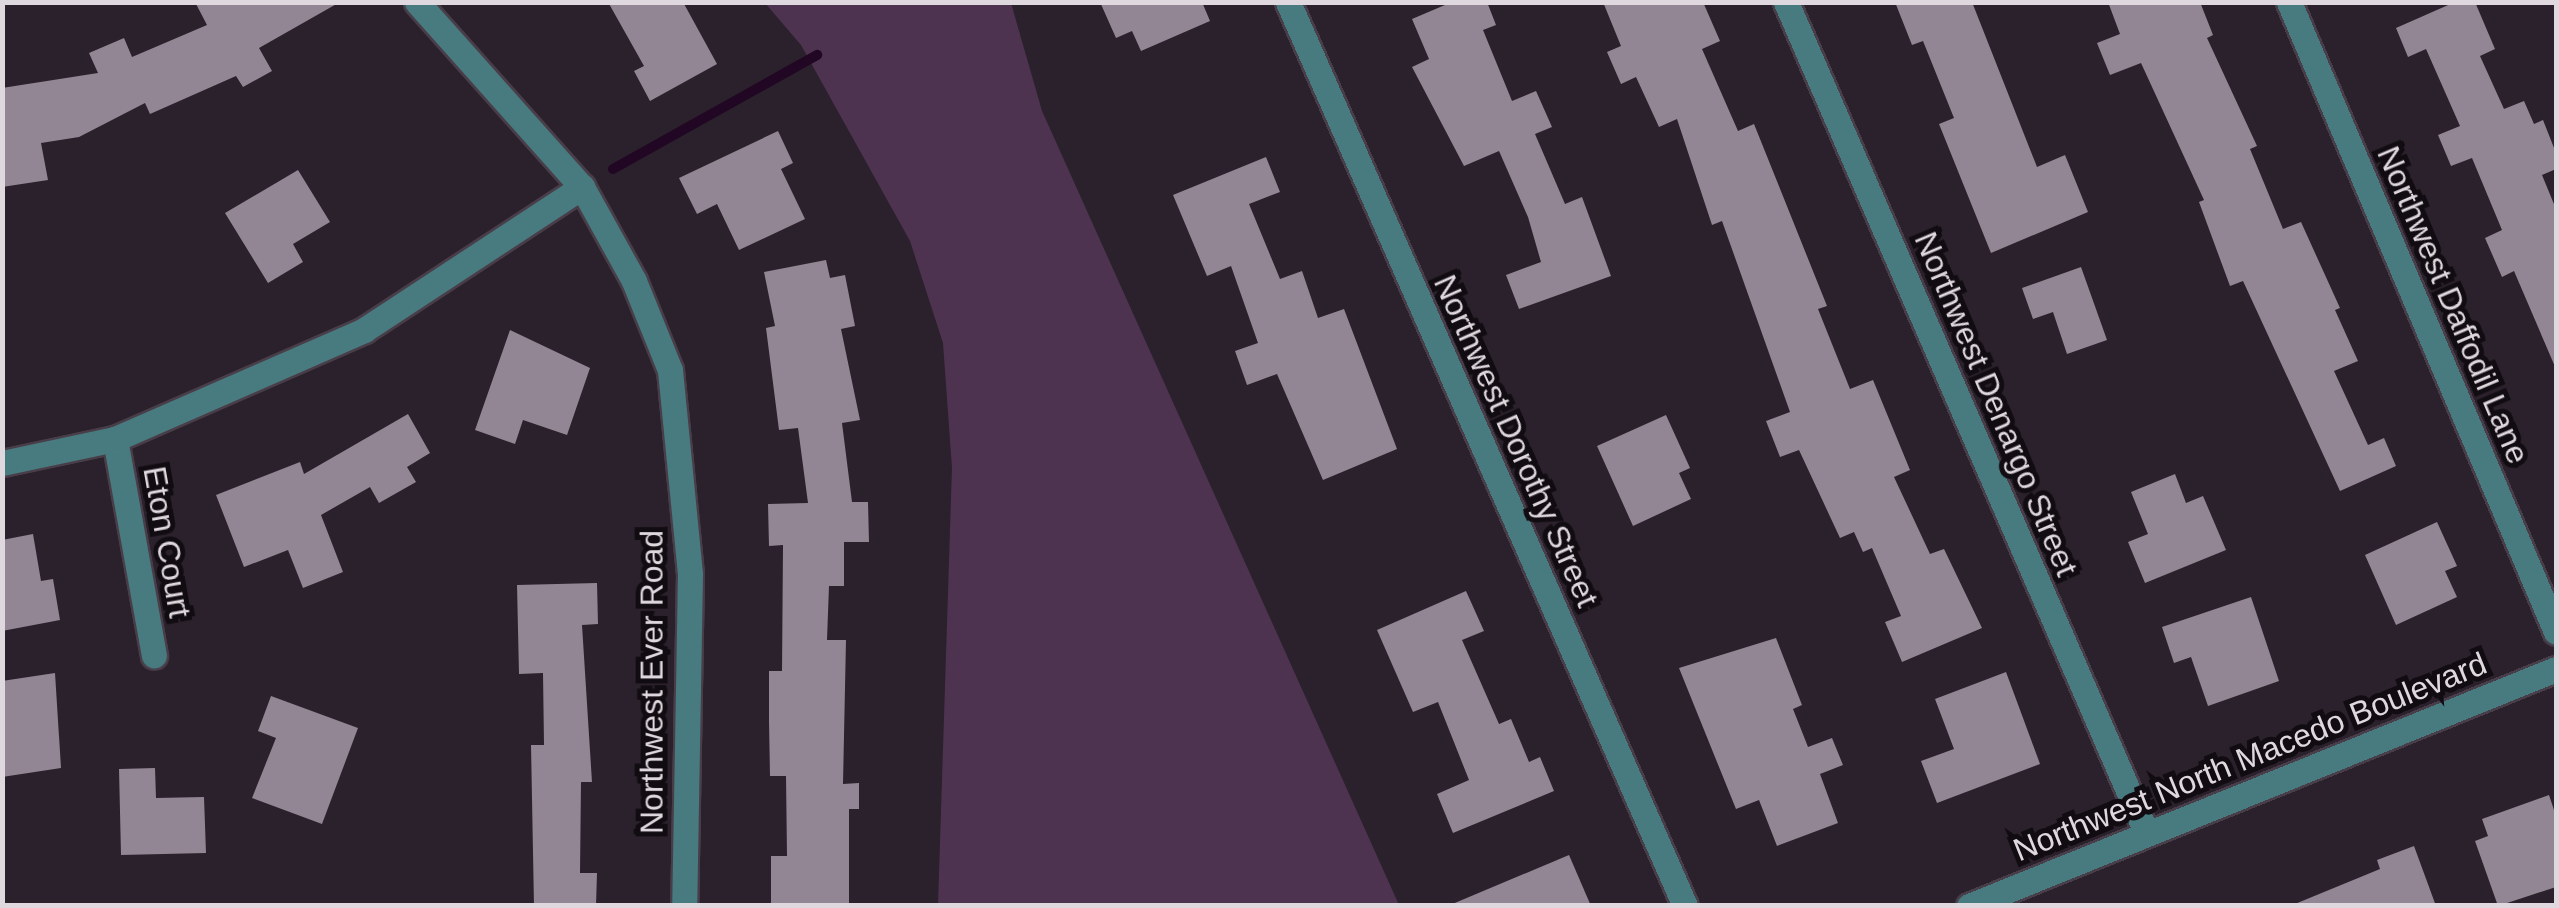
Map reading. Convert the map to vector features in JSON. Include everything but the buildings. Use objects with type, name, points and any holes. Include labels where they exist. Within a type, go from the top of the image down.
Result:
[{"type":"street","name":"Northwest Ever Road","points":[[416,2],[582,187],[634,281],[670,370],[690,574],[684,906]]},
{"type":"street","name":"Northwest Dorothy Street","points":[[1288,2],[1684,906]]},
{"type":"street","name":"Northwest Denargo Street","points":[[1786,2],[2146,832]]},
{"type":"street","name":"Northwest Daffodil Lane","points":[[2289,2],[2556,632]]},
{"type":"street","points":[[2,463],[116,439],[364,330],[582,187]]},
{"type":"street","name":"Eton Court","points":[[116,439],[154,656]]},
{"type":"street","name":"Northwest North Macedo Boulevard","points":[[1969,906],[2556,669]]},
{"type":"shaded area","points":[[765,3],[1011,3],[1042,111],[1399,905],[938,905],[952,468],[943,343],[910,241],[801,45]]},
{"type":"waterway","points":[[613,169],[817,55]]}]
